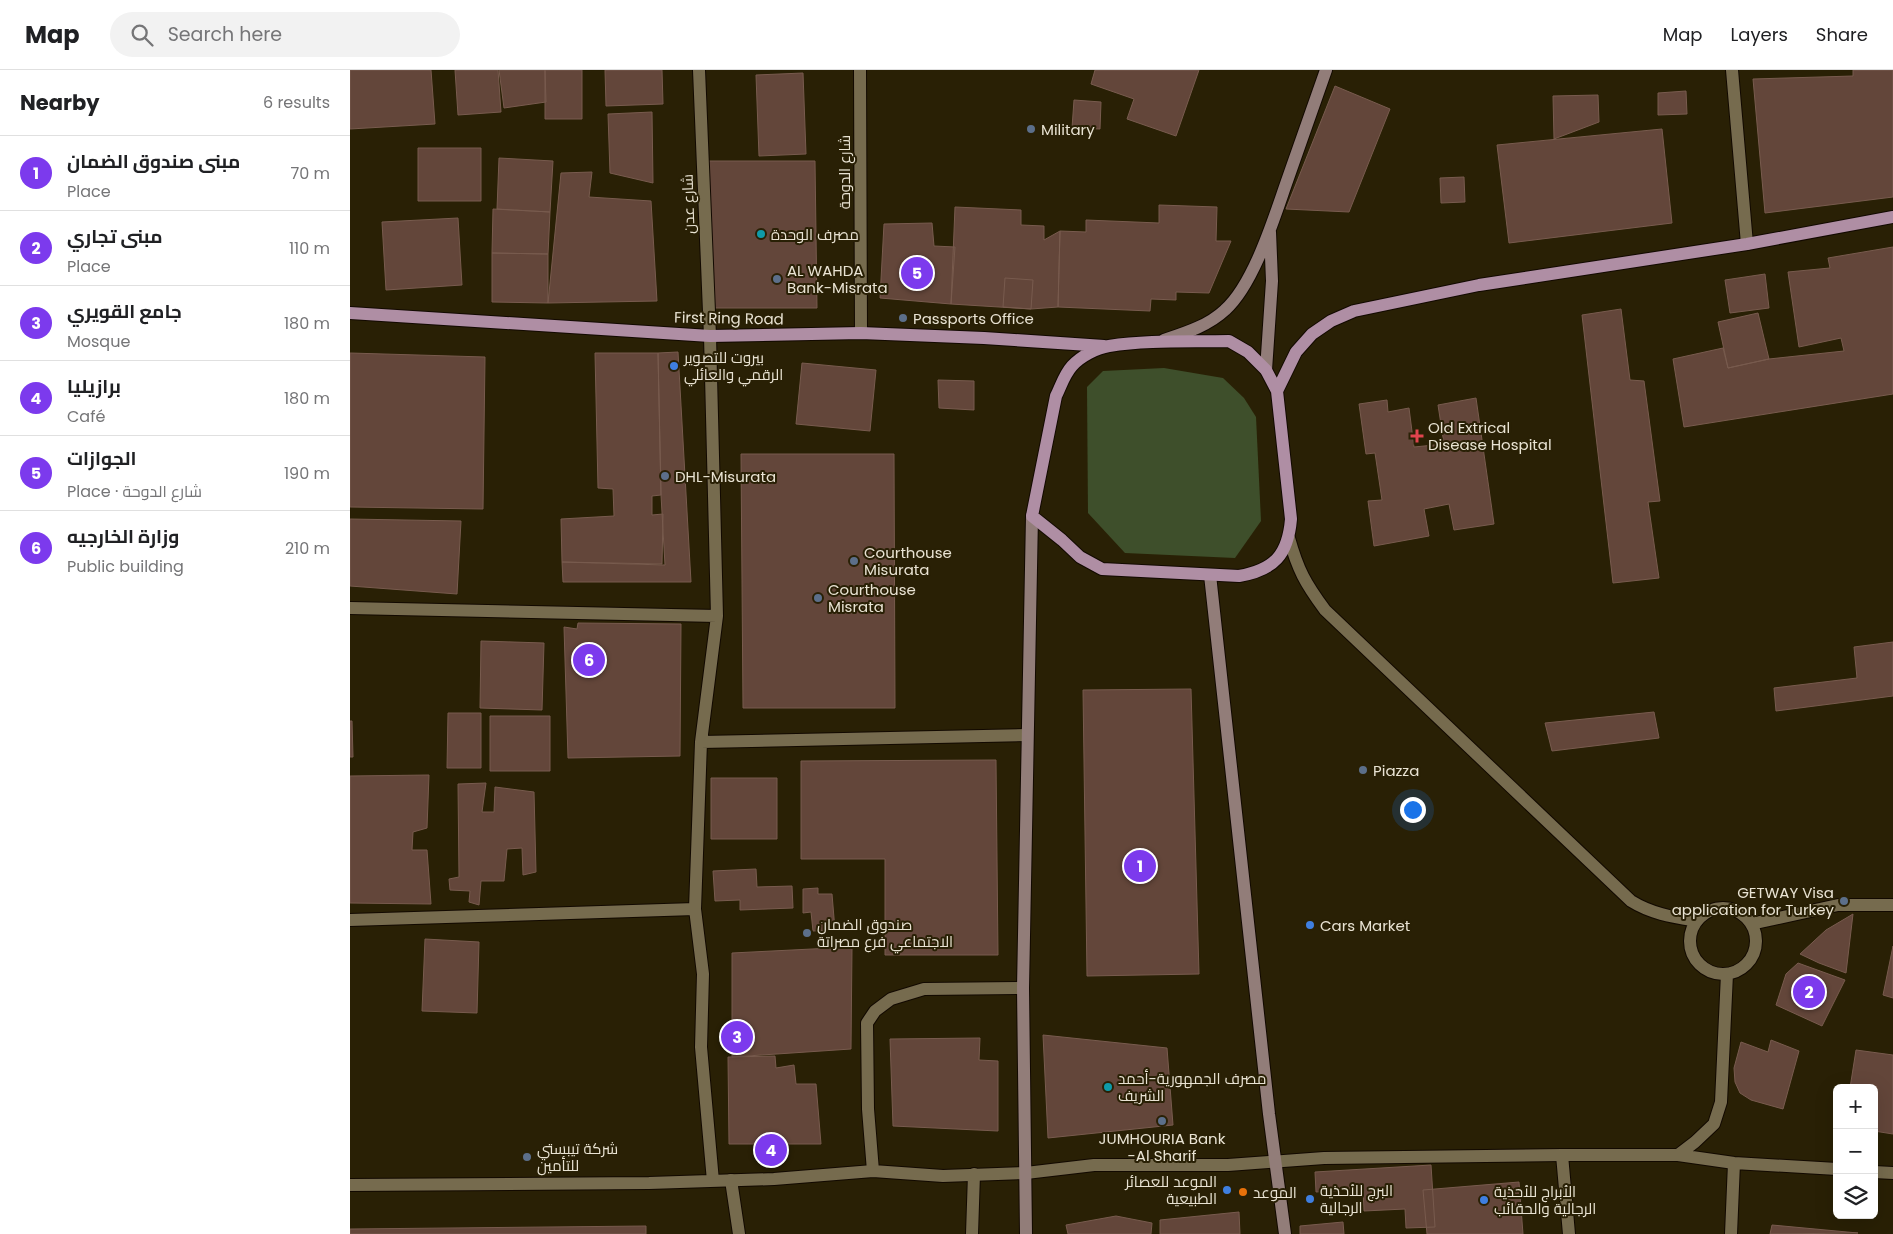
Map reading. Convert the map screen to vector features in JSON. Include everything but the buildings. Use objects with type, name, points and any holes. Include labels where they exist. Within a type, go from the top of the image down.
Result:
[{"type":"main road","points":[[1157,342],[1187,333],[1210,322],[1225,310],[1238,295],[1270,232],[1326,70]]},
{"type":"main road","points":[[1277,391],[1296,352],[1312,334],[1331,321],[1354,311],[1479,285],[1747,244],[1893,217]]},
{"type":"main road","points":[[1266,370],[1272,281],[1270,232]]},
{"type":"main road","name":"First Ring Road","points":[[350,313],[710,336],[861,333],[1108,346]]},
{"type":"main road","points":[[1026,1234],[1023,988],[1032,516],[1056,396],[1064,378],[1073,365],[1086,355],[1108,346],[1157,342],[1229,341],[1248,352],[1266,370],[1277,391],[1291,519],[1289,538],[1283,552],[1272,564],[1257,573],[1239,576],[1102,569],[1080,557],[1032,516]]},
{"type":"main road","points":[[1210,574],[1275,1161],[1285,1234]]},
{"type":"street","name":"شارع عدن","points":[[699,70],[710,336],[717,616],[701,742],[695,909],[702,974],[701,1047],[713,1181]]},
{"type":"street","name":"شارع الدوحة","points":[[860,70],[861,333]]},
{"type":"street","points":[[1732,70],[1747,244]]},
{"type":"street","points":[[1289,538],[1297,565],[1307,587],[1324,610],[1631,901],[1644,910],[1658,915],[1697,922]]},
{"type":"street","points":[[350,608],[717,616]]},
{"type":"street","points":[[701,742],[1027,735]]},
{"type":"street","points":[[1751,924],[1838,905],[1893,905]]},
{"type":"street","points":[[350,920],[695,909]]},
{"type":"street","points":[[1714,909],[1736,910],[1745,916],[1751,924],[1756,935],[1756,946],[1753,956],[1746,965],[1737,971],[1727,974],[1716,974],[1698,962],[1692,953],[1691,936],[1697,922],[1704,914],[1714,909]]},
{"type":"street","points":[[1678,1155],[1714,1124],[1721,1102],[1727,974]]},
{"type":"street","points":[[873,1171],[868,1109],[868,1023],[876,1011],[891,999],[924,989],[1023,988]]},
{"type":"street","points":[[1562,1155],[1569,1234]]},
{"type":"street","points":[[350,1185],[713,1181],[873,1171],[943,1176],[1026,1173],[1094,1165],[1228,1165],[1324,1158],[1562,1155],[1678,1155],[1734,1163],[1833,1169]]},
{"type":"street","points":[[1731,1234],[1734,1163]]},
{"type":"street","points":[[1878,1172],[1893,1173]]},
{"type":"street","points":[[972,1234],[974,1174]]},
{"type":"street","points":[[731,1180],[739,1234]]},
{"type":"green space","points":[[1164,368],[1223,378],[1244,398],[1256,417],[1261,521],[1235,558],[1125,553],[1088,513],[1087,387],[1103,371]]},
{"type":"place","name":"Military","points":[[1031,129]]},
{"type":"place","name":"مصرف الوحدة","points":[[761,234]]},
{"type":"place","name":"الجوازات","points":[[917,273]]},
{"type":"place","name":"AL WAHDA Bank-Misrata","points":[[777,279]]},
{"type":"place","name":"Passports Office","points":[[903,318]]},
{"type":"place","name":"بيروت للتصوير الرقمي والعائلي","points":[[674,366]]},
{"type":"place","name":"Old Extrical Disease Hospital","points":[[1417,436]]},
{"type":"place","name":"DHL-Misurata","points":[[665,476]]},
{"type":"place","name":"Courthouse Misurata","points":[[854,561]]},
{"type":"place","name":"Courthouse Misrata","points":[[818,598]]},
{"type":"place","name":"وزارة الخارجيه","points":[[589,660]]},
{"type":"place","name":"Piazza","points":[[1363,770]]},
{"type":"place","name":"مبنى صندوق الضمان","points":[[1140,866]]},
{"type":"place","name":"GETWAY Visa application for Turkey","points":[[1844,901]]},
{"type":"place","name":"Cars Market","points":[[1310,925]]},
{"type":"place","name":"صندوق الضمان الاجتماعي فرع مصراتة","points":[[807,933]]},
{"type":"place","name":"مبنى تجاري","points":[[1809,992]]},
{"type":"place","name":"جامع القويري","points":[[737,1037]]},
{"type":"place","name":"مصرف الجمهورية-أحمد الشريف","points":[[1108,1087]]},
{"type":"place","name":"JUMHOURIA Bank -Al Sharif","points":[[1162,1121]]},
{"type":"place","name":"برازيليا","points":[[771,1150]]},
{"type":"place","name":"شركة تيبستي للتأمين","points":[[527,1157]]},
{"type":"place","name":"الموعد للعصائر الطبيعية","points":[[1227,1190]]},
{"type":"place","name":"الموعد","points":[[1243,1192]]},
{"type":"place","name":"البرج للأحذية الرجالية","points":[[1310,1199]]},
{"type":"place","name":"الأبراج للأحذية الرجالية والحقائب","points":[[1484,1200]]}]
